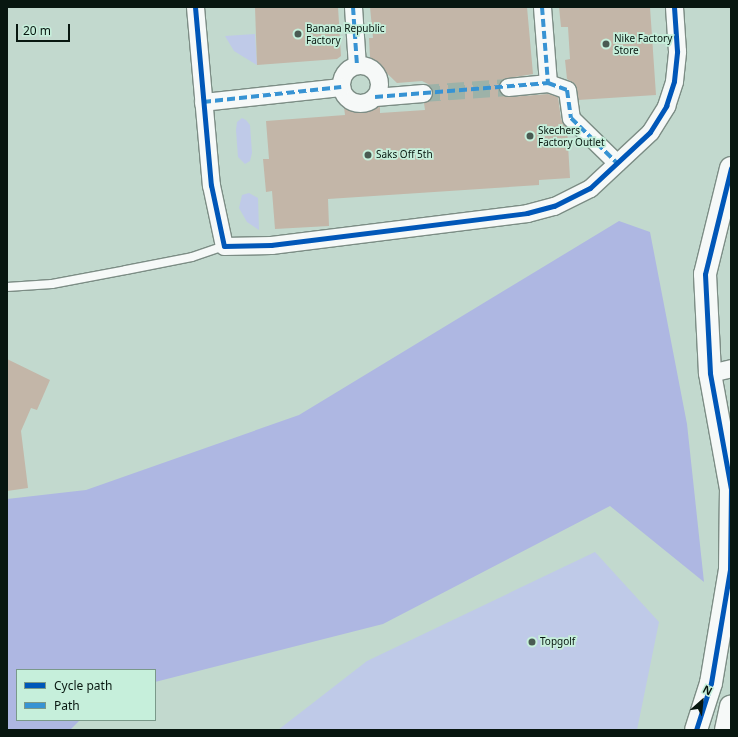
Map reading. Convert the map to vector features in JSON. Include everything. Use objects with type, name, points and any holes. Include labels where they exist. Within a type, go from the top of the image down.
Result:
[{"type":"main road","points":[[696,730],[711,683],[730,570],[730,489],[710,374],[705,274],[731,168]]},
{"type":"main road","points":[[721,730],[731,707]]},
{"type":"main road","points":[[726,730],[731,707]]},
{"type":"street","points":[[195,7],[210,185],[224,246],[271,245],[527,212],[554,206],[590,188],[650,132],[666,106],[674,81],[677,52],[674,7]]},
{"type":"street","points":[[353,7],[357,65]]},
{"type":"street","points":[[542,7],[548,83]]},
{"type":"street","points":[[374,97],[379,87],[377,75],[369,67],[357,65],[344,72],[341,87],[342,93],[351,102],[364,103],[374,97],[423,93]]},
{"type":"street","points":[[508,87],[548,83],[567,90],[572,118],[617,163]]},
{"type":"street","points":[[203,102],[341,87]]},
{"type":"street","points":[[710,374],[731,368]]},
{"type":"lane","points":[[7,287],[52,284],[192,257],[224,246]]},
{"type":"shaded area","points":[[255,34],[257,65],[234,51],[225,36]]},
{"type":"shaded area","points":[[242,118],[250,125],[252,153],[250,161],[245,164],[238,157],[236,130],[237,122]]},
{"type":"shaded area","points":[[249,193],[258,198],[259,230],[247,222],[239,208],[242,195]]},
{"type":"shaded area","points":[[619,221],[650,232],[687,424],[704,582],[610,506],[383,624],[156,682],[156,669],[16,669],[16,721],[79,721],[70,730],[7,730],[7,499],[86,490],[299,415]]},
{"type":"shaded area","name":"Topgolf","points":[[595,552],[659,622],[637,730],[278,730],[367,661]]},
{"type":"building","points":[[255,7],[338,7],[341,56],[337,59],[257,65]]},
{"type":"building","points":[[370,7],[527,7],[533,74],[503,79],[498,88],[504,96],[509,97],[548,94],[558,97],[561,119],[567,128],[570,178],[539,180],[539,185],[328,199],[329,226],[275,229],[272,191],[266,192],[263,159],[269,159],[266,121],[345,115],[344,107],[380,107],[380,113],[425,110],[424,103],[432,97],[433,92],[428,84],[422,81],[397,83],[370,57],[369,38],[373,38]]},
{"type":"building","points":[[559,7],[650,7],[656,95],[578,100],[575,84],[567,79],[565,60],[570,59],[568,27],[561,27]]},
{"type":"building","points":[[7,359],[50,380],[37,410],[31,408],[21,431],[28,488],[7,491]]},
{"type":"tunnel","points":[[423,93],[508,87]]},
{"type":"marked path","points":[[353,7],[357,65]]},
{"type":"marked path","points":[[542,7],[548,83]]},
{"type":"marked path","points":[[375,97],[548,83],[567,90],[571,118],[617,163]]},
{"type":"marked path","points":[[203,102],[341,87]]},
{"type":"cycle path","points":[[195,7],[211,185],[224,246],[271,245],[527,213],[554,206],[590,188],[650,132],[666,106],[674,81],[677,51],[674,7]]},
{"type":"cycle path","points":[[696,730],[711,683],[730,570],[731,489],[710,373],[705,274],[731,168]]},
{"type":"place","name":"Banana Republic Factory","points":[[298,34]]},
{"type":"place","name":"Nike Factory Store","points":[[606,44]]},
{"type":"place","name":"Skechers Factory Outlet","points":[[530,136]]},
{"type":"place","name":"Saks Off 5th","points":[[368,155]]},
{"type":"place","name":"Topgolf","points":[[532,642]]}]
